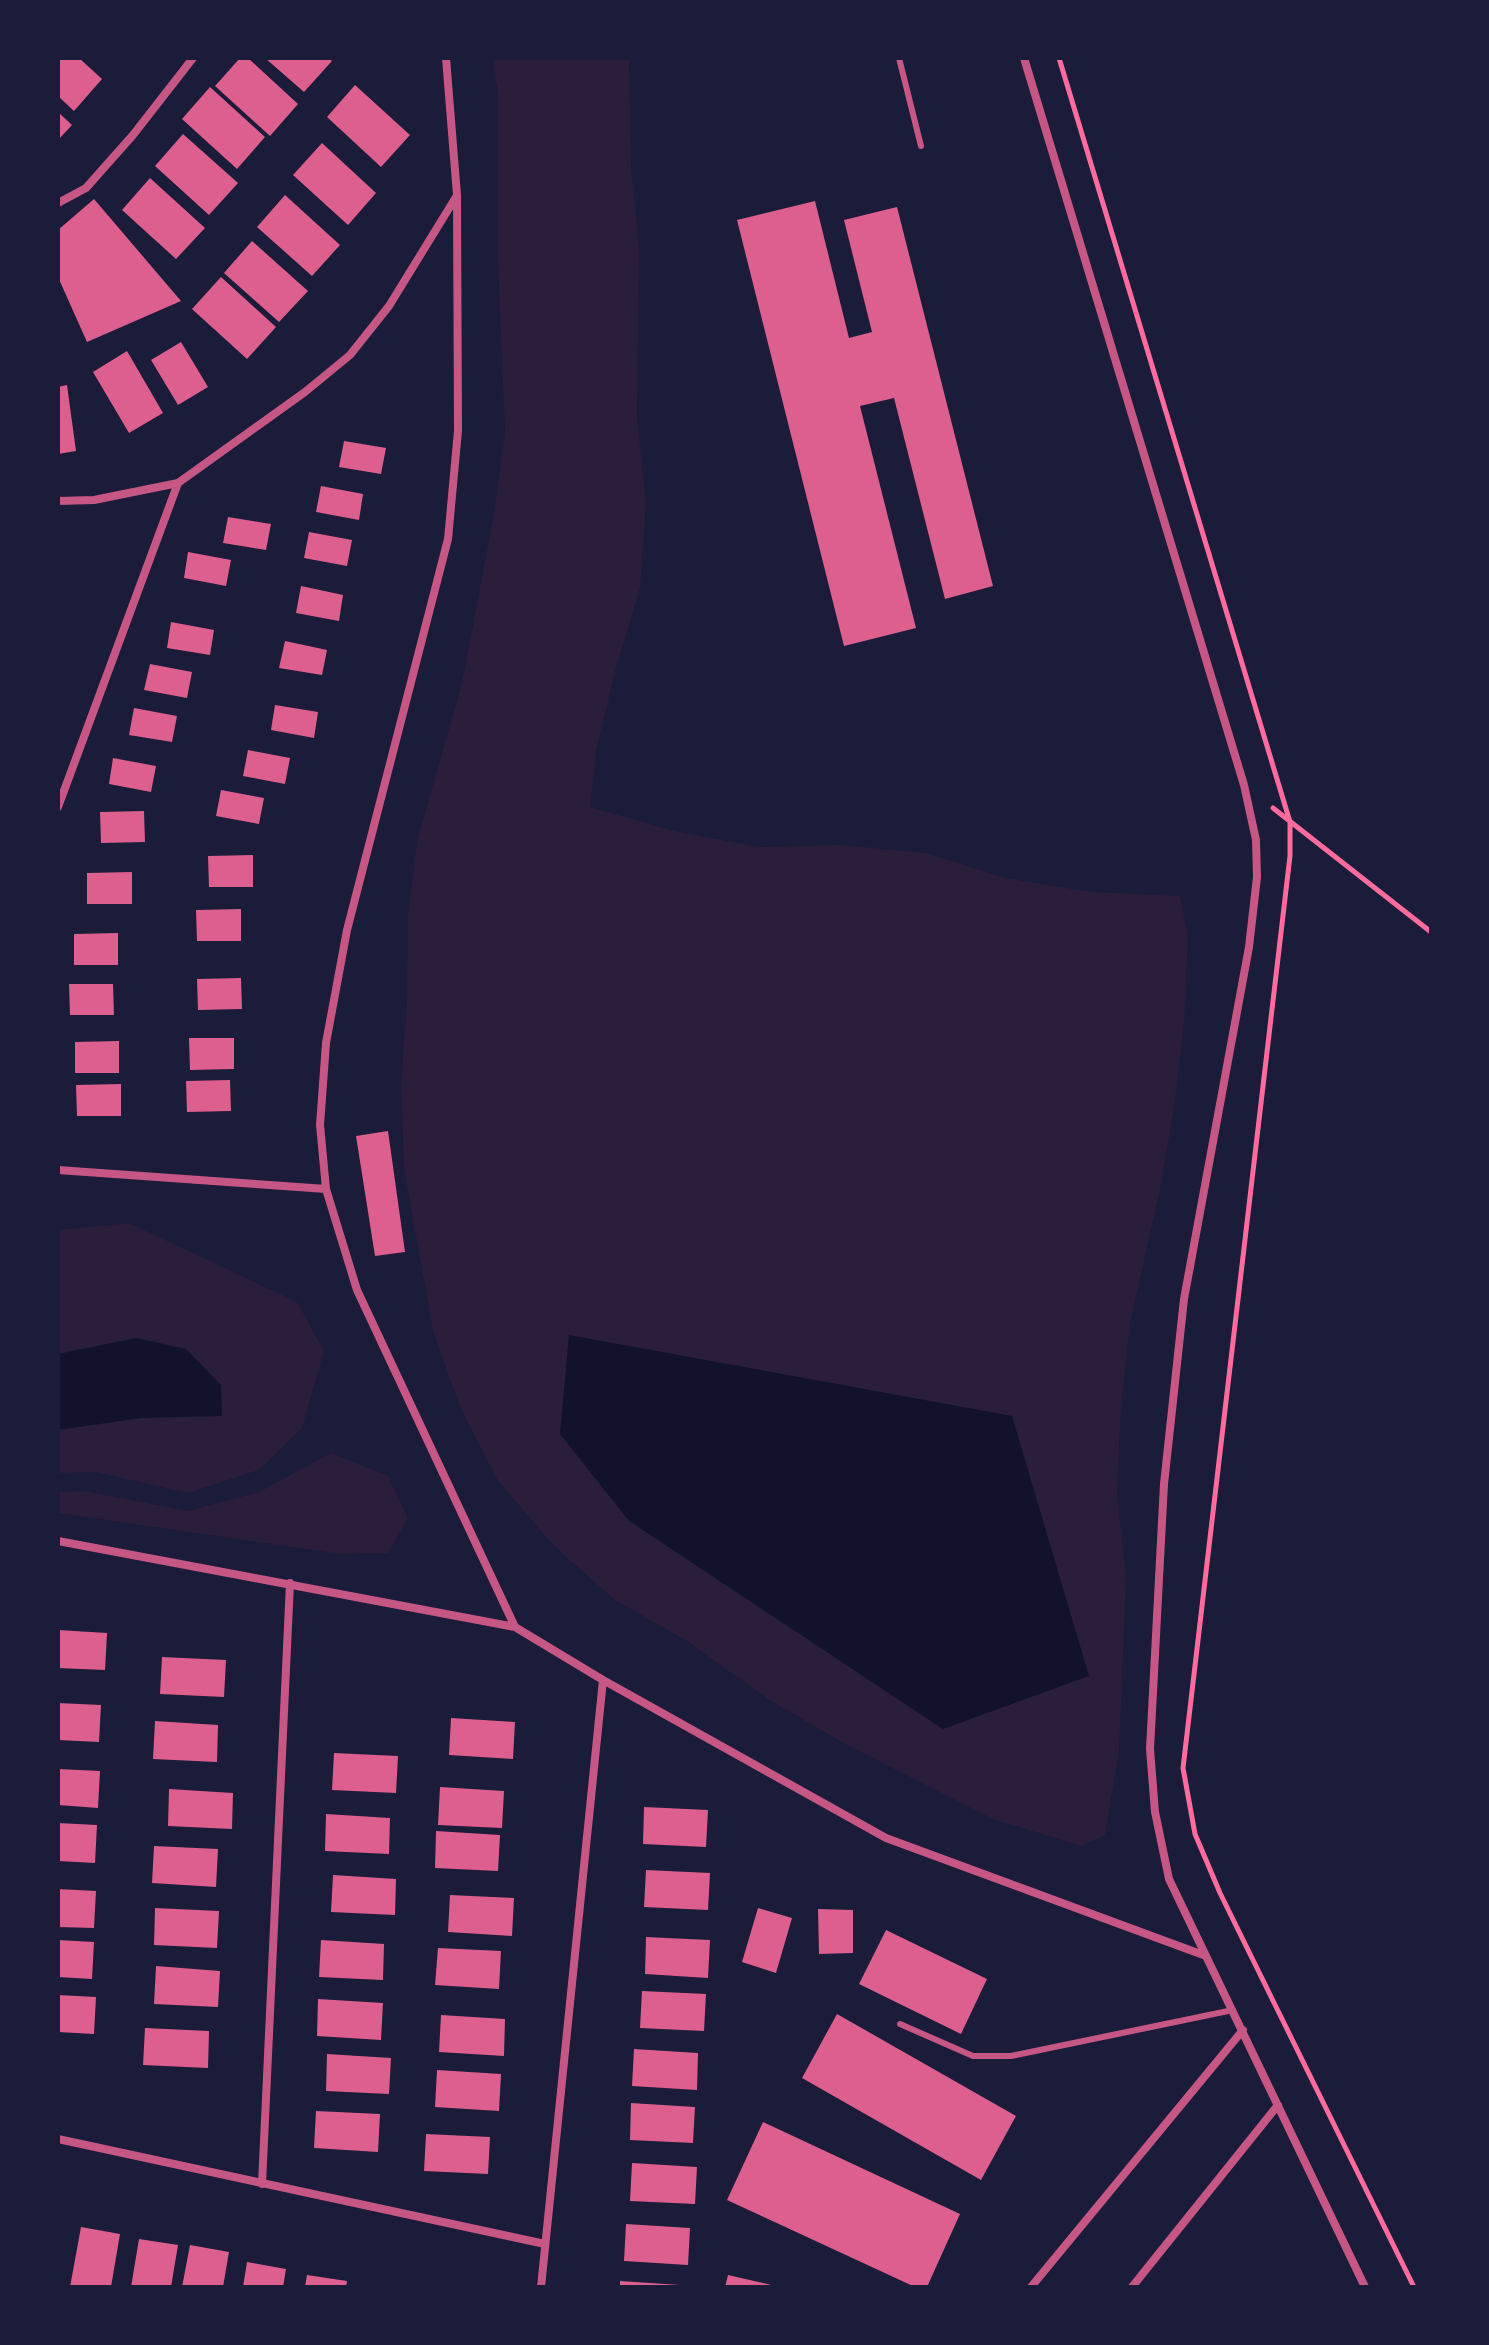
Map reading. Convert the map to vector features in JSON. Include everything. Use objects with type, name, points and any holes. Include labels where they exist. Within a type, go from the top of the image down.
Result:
[{"type":"street","points":[[58,203],[86,188],[133,135],[193,58]]},
{"type":"street","points":[[446,58],[457,195],[458,431],[448,539],[347,930],[328,1029],[320,1125],[326,1189],[357,1290],[515,1627]]},
{"type":"street","points":[[1024,58],[1244,785],[1256,840],[1257,877],[1249,947],[1184,1299],[1164,1484],[1150,1749],[1155,1812],[1169,1879],[1365,2287]]},
{"type":"street","points":[[58,501],[94,500],[178,483],[305,392],[350,355],[389,306],[457,195]]},
{"type":"street","points":[[58,807],[178,483]]},
{"type":"street","points":[[58,1170],[326,1189]]},
{"type":"street","points":[[58,1541],[515,1627],[603,1680],[886,1838],[1207,1956]]},
{"type":"street","points":[[262,2184],[290,1583]]},
{"type":"street","points":[[541,2287],[603,1680]]},
{"type":"street","points":[[1031,2287],[1243,2030]]},
{"type":"street","points":[[1132,2287],[1278,2105]]},
{"type":"street","points":[[58,2139],[545,2244]]},
{"type":"lane","points":[[899,58],[921,146]]},
{"type":"lane","points":[[900,2024],[973,2056],[1011,2056],[1233,2010]]},
{"type":"path","points":[[1244,785],[1431,932]]},
{"type":"shaded area","points":[[493,58],[629,58],[631,165],[639,248],[637,418],[646,503],[640,588],[596,751],[590,807],[674,831],[759,847],[842,845],[926,853],[1005,878],[1092,892],[1180,896],[1188,938],[1184,1024],[1160,1190],[1131,1318],[1121,1405],[1117,1492],[1126,1578],[1119,1751],[1105,1835],[1082,1846],[993,1819],[845,1744],[768,1699],[687,1641],[615,1600],[554,1546],[498,1481],[460,1407],[433,1331],[404,1168],[401,1084],[407,1001],[408,917],[417,841],[462,683],[494,514],[505,432],[498,262],[498,96]]},
{"type":"shaded area","points":[[129,1223],[297,1302],[324,1351],[302,1428],[259,1470],[188,1493],[96,1472],[58,1473],[58,1230]]},
{"type":"shaded area","points":[[569,1335],[1012,1416],[1089,1676],[943,1729],[629,1521],[560,1434]]},
{"type":"shaded area","points":[[136,1338],[186,1349],[221,1385],[222,1416],[141,1418],[58,1430],[58,1354]]},
{"type":"shaded area","points":[[331,1453],[388,1476],[408,1518],[388,1553],[341,1554],[58,1513],[58,1492],[84,1491],[188,1511],[259,1492]]},
{"type":"building","points":[[58,58],[79,58],[102,79],[74,111],[58,96]]},
{"type":"building","points":[[240,58],[248,58],[298,104],[270,136],[215,86]]},
{"type":"building","points":[[265,58],[328,58],[332,61],[304,92]]},
{"type":"building","points":[[355,85],[410,135],[381,167],[327,117]]},
{"type":"building","points":[[210,87],[265,137],[237,169],[182,119]]},
{"type":"building","points":[[58,112],[72,125],[58,140]]},
{"type":"building","points":[[183,134],[238,183],[209,215],[155,166]]},
{"type":"building","points":[[322,143],[376,193],[348,225],[293,175]]},
{"type":"building","points":[[150,178],[205,228],[176,259],[122,210]]},
{"type":"building","points":[[285,195],[340,245],[312,276],[257,227]]},
{"type":"building","points":[[94,199],[181,301],[87,342],[58,277],[58,230]]},
{"type":"building","points":[[815,201],[849,338],[872,332],[844,220],[897,207],[993,586],[945,599],[894,398],[860,406],[916,628],[844,646],[737,220]]},
{"type":"building","points":[[252,241],[308,291],[279,322],[224,273]]},
{"type":"building","points":[[221,277],[276,327],[247,359],[192,309]]},
{"type":"building","points":[[181,342],[208,387],[178,405],[151,360]]},
{"type":"building","points":[[127,351],[163,413],[129,433],[93,372]]},
{"type":"building","points":[[67,385],[76,451],[58,454],[58,387]]},
{"type":"building","points":[[344,441],[386,448],[381,474],[339,467]]},
{"type":"building","points":[[321,486],[363,494],[359,520],[316,512]]},
{"type":"building","points":[[228,517],[271,524],[266,550],[223,543]]},
{"type":"building","points":[[309,532],[352,540],[347,566],[304,558]]},
{"type":"building","points":[[188,552],[231,560],[226,586],[184,578]]},
{"type":"building","points":[[301,586],[343,595],[339,621],[296,613]]},
{"type":"building","points":[[171,622],[214,630],[210,655],[167,648]]},
{"type":"building","points":[[285,641],[327,650],[322,675],[279,668]]},
{"type":"building","points":[[150,664],[192,672],[187,698],[144,690]]},
{"type":"building","points":[[275,705],[318,712],[314,738],[271,730]]},
{"type":"building","points":[[134,708],[177,716],[172,742],[129,735]]},
{"type":"building","points":[[248,750],[290,758],[285,784],[243,776]]},
{"type":"building","points":[[113,758],[156,766],[151,792],[109,784]]},
{"type":"building","points":[[221,790],[264,798],[259,824],[216,816]]},
{"type":"building","points":[[144,811],[145,842],[101,843],[100,812]]},
{"type":"building","points":[[253,855],[253,887],[209,887],[208,856]]},
{"type":"building","points":[[132,872],[132,904],[87,904],[87,873]]},
{"type":"building","points":[[241,909],[241,941],[197,941],[196,910]]},
{"type":"building","points":[[118,933],[118,965],[74,965],[74,934]]},
{"type":"building","points":[[241,978],[242,1009],[198,1010],[197,979]]},
{"type":"building","points":[[69,984],[113,984],[114,1015],[70,1015]]},
{"type":"building","points":[[189,1038],[234,1038],[234,1069],[190,1070]]},
{"type":"building","points":[[119,1041],[119,1073],[75,1073],[75,1042]]},
{"type":"building","points":[[230,1080],[231,1111],[187,1112],[186,1081]]},
{"type":"building","points":[[121,1084],[121,1116],[77,1116],[76,1085]]},
{"type":"building","points":[[388,1131],[405,1252],[375,1256],[356,1136]]},
{"type":"building","points":[[58,1630],[107,1633],[105,1670],[58,1668]]},
{"type":"building","points":[[162,1657],[226,1660],[224,1697],[160,1694]]},
{"type":"building","points":[[58,1703],[101,1705],[99,1742],[58,1740]]},
{"type":"building","points":[[451,1718],[515,1722],[513,1759],[449,1755]]},
{"type":"building","points":[[155,1721],[218,1725],[217,1762],[153,1759]]},
{"type":"building","points":[[334,1753],[398,1756],[396,1793],[332,1790]]},
{"type":"building","points":[[58,1769],[100,1771],[98,1808],[58,1805]]},
{"type":"building","points":[[440,1787],[504,1791],[502,1828],[438,1825]]},
{"type":"building","points":[[169,1789],[233,1793],[232,1829],[168,1826]]},
{"type":"building","points":[[644,1807],[708,1810],[706,1847],[643,1844]]},
{"type":"building","points":[[326,1814],[390,1818],[389,1854],[325,1851]]},
{"type":"building","points":[[58,1823],[97,1825],[95,1863],[58,1861]]},
{"type":"building","points":[[436,1831],[500,1835],[498,1871],[435,1868]]},
{"type":"building","points":[[154,1846],[218,1849],[216,1887],[152,1883]]},
{"type":"building","points":[[646,1870],[710,1873],[708,1910],[644,1907]]},
{"type":"building","points":[[333,1875],[396,1879],[395,1915],[331,1912]]},
{"type":"building","points":[[58,1889],[96,1891],[94,1928],[58,1927]]},
{"type":"building","points":[[450,1895],[514,1898],[512,1936],[448,1932]]},
{"type":"building","points":[[155,1908],[219,1911],[217,1948],[154,1945]]},
{"type":"building","points":[[758,1908],[792,1918],[776,1973],[742,1962]]},
{"type":"building","points":[[818,1909],[853,1910],[853,1953],[819,1954]]},
{"type":"building","points":[[886,1930],[987,1979],[961,2034],[859,1984]]},
{"type":"building","points":[[646,1937],[710,1940],[708,1978],[645,1974]]},
{"type":"building","points":[[58,1940],[94,1942],[92,1979],[58,1977]]},
{"type":"building","points":[[321,1940],[384,1944],[383,1980],[319,1977]]},
{"type":"building","points":[[438,1948],[501,1951],[499,1989],[435,1985]]},
{"type":"building","points":[[156,1966],[220,1971],[218,2007],[154,2004]]},
{"type":"building","points":[[642,1991],[706,1994],[704,2031],[640,2028]]},
{"type":"building","points":[[58,1995],[96,1997],[94,2034],[58,2032]]},
{"type":"building","points":[[318,1999],[383,2003],[381,2040],[317,2036]]},
{"type":"building","points":[[837,2014],[1016,2116],[981,2180],[802,2078]]},
{"type":"building","points":[[441,2015],[505,2019],[504,2056],[439,2052]]},
{"type":"building","points":[[145,2028],[209,2031],[208,2068],[143,2065]]},
{"type":"building","points":[[634,2049],[698,2053],[697,2090],[632,2086]]},
{"type":"building","points":[[327,2054],[391,2058],[389,2094],[326,2091]]},
{"type":"building","points":[[437,2070],[501,2074],[499,2111],[435,2107]]},
{"type":"building","points":[[631,2103],[695,2107],[693,2143],[630,2140]]},
{"type":"building","points":[[316,2111],[380,2114],[378,2152],[314,2148]]},
{"type":"building","points":[[763,2122],[960,2214],[927,2287],[915,2287],[727,2200]]},
{"type":"building","points":[[426,2134],[490,2137],[488,2174],[424,2171]]},
{"type":"building","points":[[632,2163],[697,2167],[695,2204],[630,2201]]},
{"type":"building","points":[[626,2224],[690,2228],[688,2265],[624,2261]]},
{"type":"building","points":[[81,2227],[120,2234],[111,2287],[70,2287]]},
{"type":"building","points":[[139,2239],[178,2245],[171,2287],[131,2287]]},
{"type":"building","points":[[190,2245],[229,2252],[223,2287],[182,2287]]},
{"type":"building","points":[[247,2262],[286,2269],[283,2287],[243,2287]]},
{"type":"building","points":[[307,2275],[347,2281],[346,2287],[305,2287]]},
{"type":"building","points":[[728,2275],[776,2286],[725,2287]]},
{"type":"building","points":[[620,2281],[680,2285],[680,2287],[620,2287]]}]
